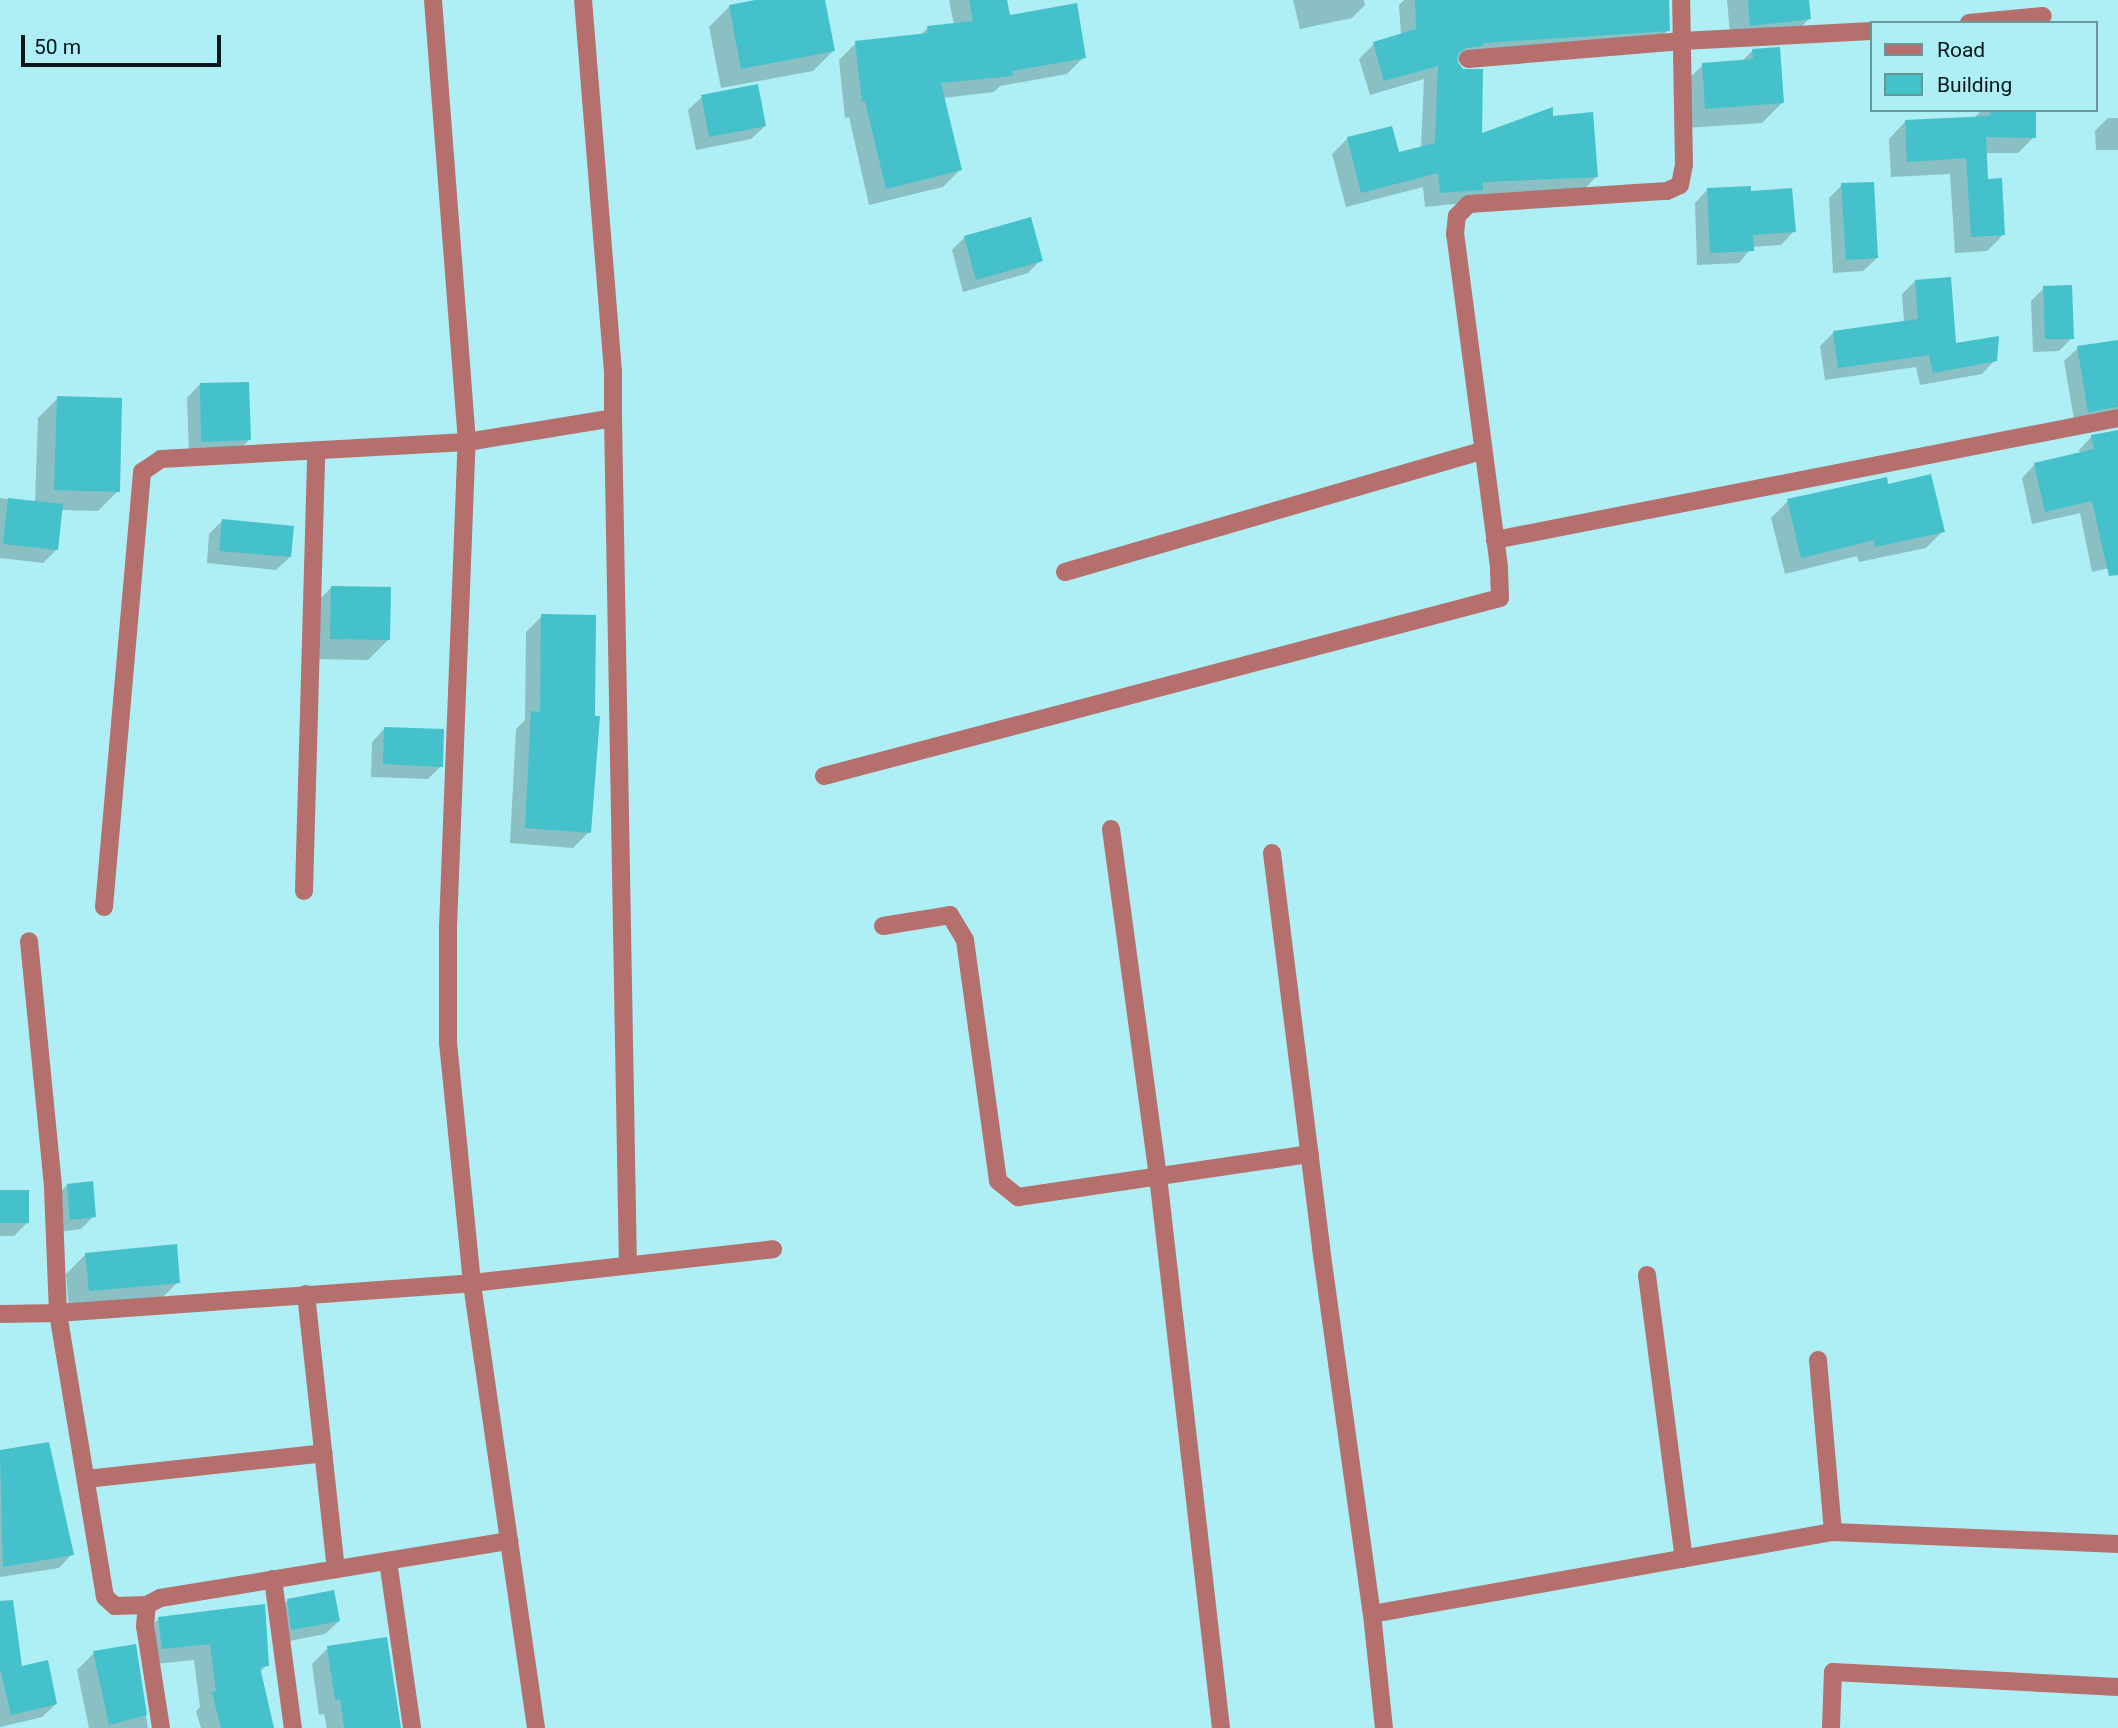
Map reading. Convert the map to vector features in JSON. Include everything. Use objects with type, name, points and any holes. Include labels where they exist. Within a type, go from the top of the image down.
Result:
[{"type":"street","points":[[433,0],[467,442],[447,928],[448,1017],[472,1283],[536,1728]]},
{"type":"street","points":[[583,0],[613,372],[628,1265]]},
{"type":"street","points":[[824,776],[1500,598],[1495,540],[1455,234],[1457,216],[1469,204],[1667,191],[1680,185],[1684,165],[1681,0]]},
{"type":"street","points":[[1990,21],[2043,16]]},
{"type":"street","points":[[1468,59],[1682,41],[1870,31]]},
{"type":"street","points":[[104,907],[142,472],[161,459],[467,442],[613,418]]},
{"type":"street","points":[[1495,540],[2118,418]]},
{"type":"street","points":[[304,891],[316,450]]},
{"type":"street","points":[[1065,572],[1482,451]]},
{"type":"street","points":[[1111,829],[1158,1176],[1221,1728]]},
{"type":"street","points":[[1272,853],[1372,1614],[1384,1728]]},
{"type":"street","points":[[883,926],[950,915],[965,940],[998,1181],[1018,1197],[1310,1154]]},
{"type":"street","points":[[29,941],[53,1186],[58,1313],[105,1597],[115,1606],[147,1605],[160,1598],[509,1541]]},
{"type":"street","points":[[0,1314],[58,1313],[472,1283],[773,1249]]},
{"type":"street","points":[[1647,1275],[1684,1559]]},
{"type":"street","points":[[306,1294],[336,1569]]},
{"type":"street","points":[[1818,1360],[1833,1532]]},
{"type":"street","points":[[86,1479],[324,1453]]},
{"type":"street","points":[[1372,1614],[1833,1532],[2118,1544]]},
{"type":"street","points":[[388,1560],[412,1728]]},
{"type":"street","points":[[273,1579],[293,1728]]},
{"type":"street","points":[[147,1605],[145,1626],[161,1728]]},
{"type":"street","points":[[1831,1728],[1833,1672],[2118,1687]]},
{"type":"building","points":[[755,0],[825,0],[835,51],[741,69],[729,5]]},
{"type":"building","points":[[969,0],[1007,0],[1010,15],[1077,3],[1086,58],[1012,71],[1013,76],[941,83],[962,170],[886,189],[865,101],[862,102],[855,41],[928,33],[927,26],[973,21]]},
{"type":"building","points":[[1415,0],[1669,0],[1670,31],[1483,43],[1483,46],[1466,48],[1458,54],[1457,61],[1463,69],[1483,69],[1482,133],[1553,107],[1553,116],[1593,112],[1598,177],[1483,182],[1483,190],[1440,193],[1438,173],[1361,193],[1347,137],[1392,126],[1399,152],[1435,143],[1438,66],[1384,81],[1373,42],[1416,29]]},
{"type":"building","points":[[1748,0],[1809,0],[1811,19],[1750,26]]},
{"type":"building","points":[[1780,47],[1784,103],[1705,109],[1702,63],[1753,59],[1752,49]]},
{"type":"building","points":[[758,84],[766,126],[709,137],[701,95]]},
{"type":"building","points":[[1990,112],[2036,112],[2036,138],[1986,137],[1988,179],[2002,178],[2005,235],[1971,237],[1966,158],[1907,162],[1905,120],[1990,116]]},
{"type":"building","points":[[1874,182],[1878,258],[1846,260],[1841,183]]},
{"type":"building","points":[[1751,186],[1751,191],[1792,188],[1796,232],[1753,235],[1754,251],[1710,253],[1707,188]]},
{"type":"building","points":[[1031,217],[1043,261],[976,280],[964,236]]},
{"type":"building","points":[[1951,277],[1956,343],[1999,336],[1997,361],[1933,373],[1929,355],[1838,368],[1833,331],[1918,319],[1915,280]]},
{"type":"building","points":[[2072,285],[2074,339],[2045,339],[2043,286]]},
{"type":"building","points":[[2118,340],[2118,407],[2088,412],[2077,346]]},
{"type":"building","points":[[249,382],[251,440],[201,442],[200,383]]},
{"type":"building","points":[[57,396],[122,398],[120,492],[54,490]]},
{"type":"building","points":[[2118,430],[2118,575],[2109,576],[2092,501],[2045,512],[2034,463],[2094,449],[2091,435]]},
{"type":"building","points":[[1931,474],[1945,532],[1875,547],[1874,540],[1801,558],[1787,499],[1887,477],[1888,484]]},
{"type":"building","points":[[8,498],[63,504],[58,550],[3,544]]},
{"type":"building","points":[[222,519],[294,526],[291,557],[219,551]]},
{"type":"building","points":[[331,586],[391,587],[390,640],[330,639]]},
{"type":"building","points":[[541,614],[596,615],[595,716],[600,716],[591,833],[525,828],[531,711],[540,712]]},
{"type":"building","points":[[384,727],[444,729],[443,767],[383,764]]},
{"type":"building","points":[[93,1181],[96,1217],[70,1220],[67,1184]]},
{"type":"building","points":[[0,1190],[29,1190],[29,1223],[0,1223]]},
{"type":"building","points":[[177,1244],[180,1283],[89,1291],[85,1253]]},
{"type":"building","points":[[49,1442],[74,1555],[3,1567],[0,1450]]},
{"type":"building","points":[[334,1590],[340,1621],[291,1630],[287,1599]]},
{"type":"building","points":[[13,1600],[22,1666],[48,1660],[57,1704],[11,1715],[0,1668],[0,1601]]},
{"type":"building","points":[[265,1604],[269,1666],[260,1667],[274,1728],[221,1728],[212,1692],[216,1691],[210,1644],[162,1649],[158,1617]]},
{"type":"building","points":[[387,1637],[401,1728],[344,1728],[340,1699],[335,1700],[327,1646]]},
{"type":"building","points":[[136,1644],[147,1715],[109,1725],[93,1651]]}]
